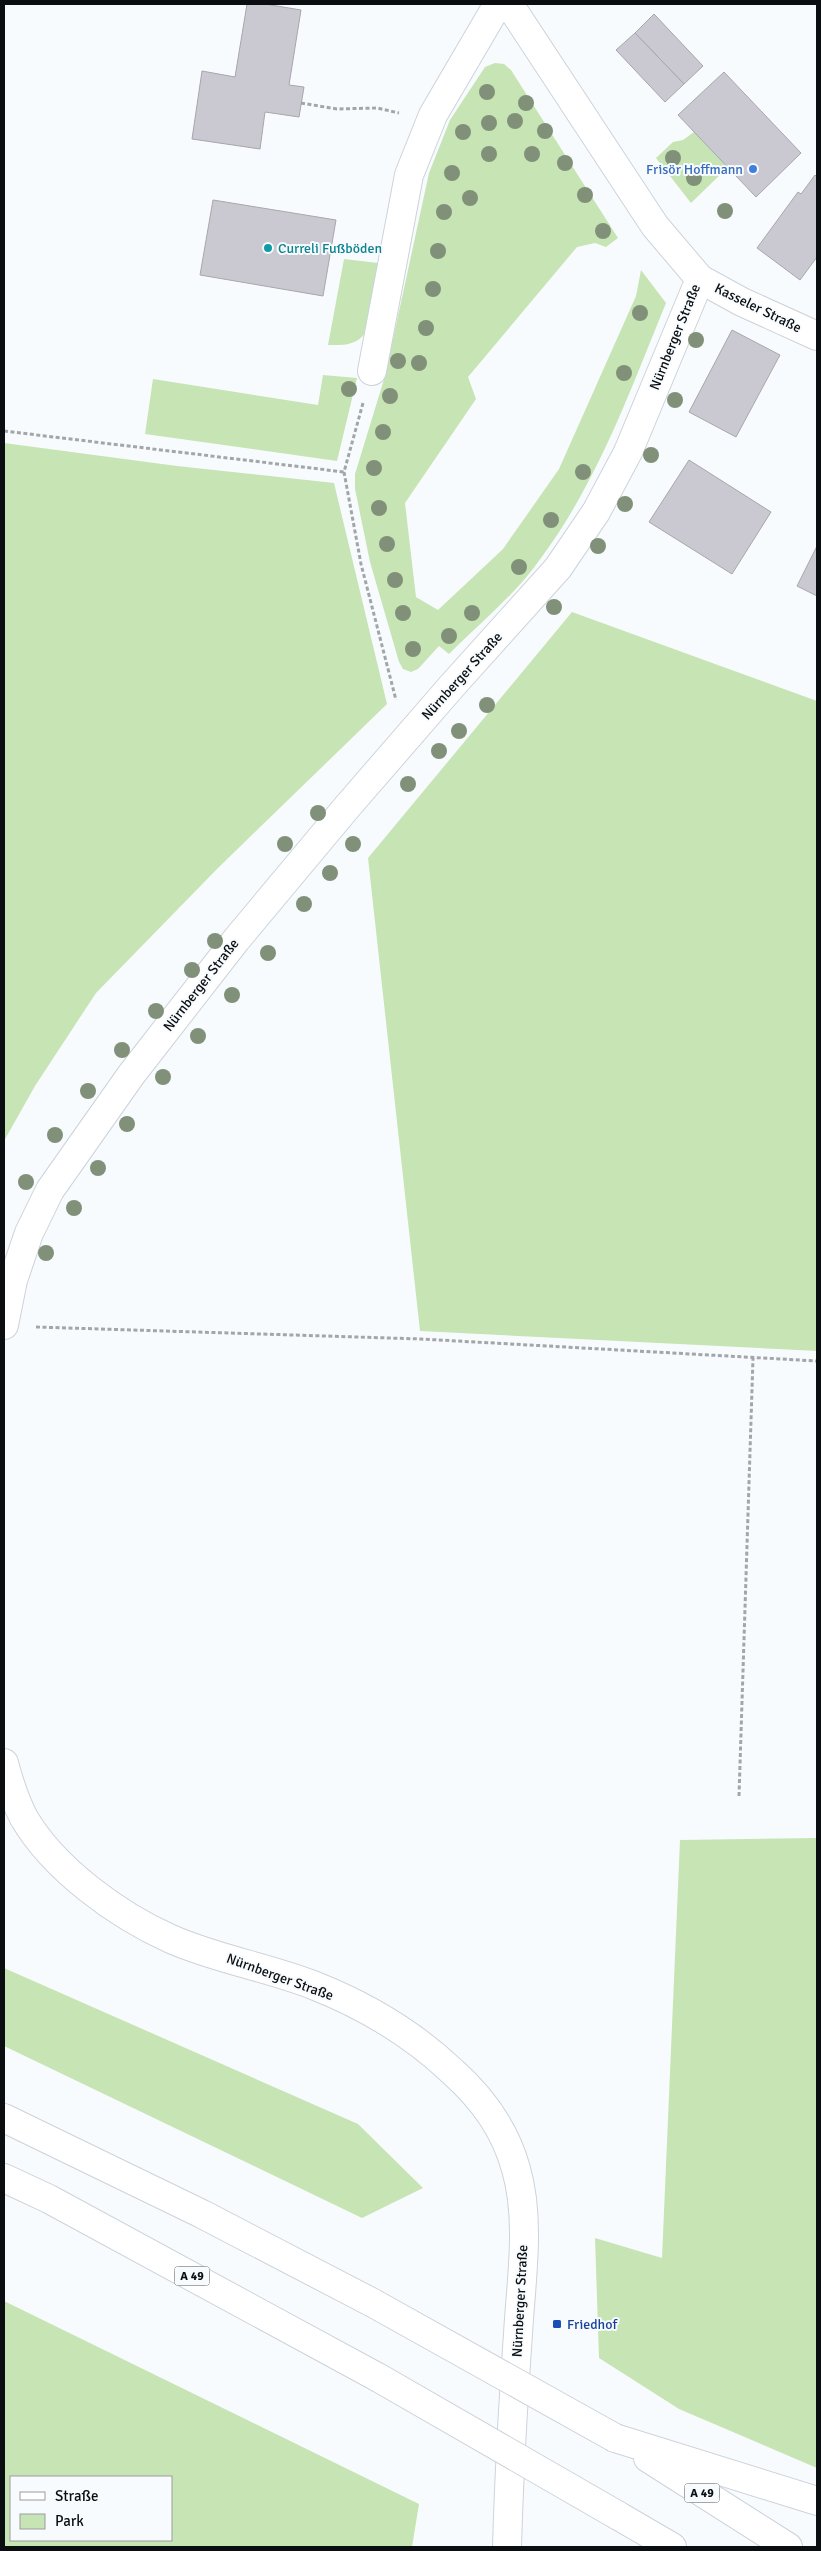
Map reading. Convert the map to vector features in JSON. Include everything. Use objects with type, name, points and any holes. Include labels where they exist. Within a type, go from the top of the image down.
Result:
[{"type":"main road","name":"Nürnberger Straße","points":[[4,1325],[13,1280],[26,1240],[50,1190],[131,1075],[236,940],[451,687],[558,568],[596,512],[628,452],[700,279],[655,226],[510,6],[430,122],[409,175],[372,371]]},
{"type":"main road","name":"Kasseler Straße","points":[[700,279],[742,302],[817,336]]},
{"type":"main road","name":"Nürnberger Straße","points":[[4,1763],[10,1787],[20,1809],[38,1839],[88,1888],[131,1918],[172,1940],[313,1985],[381,2018],[434,2054],[486,2105],[505,2136],[516,2170],[522,2204],[523,2248],[509,2465],[507,2547]]},
{"type":"main road","name":"A 49","points":[[4,2118],[202,2214],[373,2303],[616,2438],[788,2547]]},
{"type":"main road","name":"A 49","points":[[4,2178],[50,2199],[379,2378],[672,2547]]},
{"type":"main road","points":[[616,2438],[817,2501]]},
{"type":"path","points":[[301,103],[337,109],[377,108],[430,122]]},
{"type":"path","points":[[372,371],[344,472],[362,564],[398,708]]},
{"type":"path","points":[[4,430],[344,472]]},
{"type":"path","points":[[34,1327],[421,1339],[817,1361]]},
{"type":"path","points":[[739,1796],[753,1358]]},
{"type":"green space","points":[[495,63],[504,64],[511,70],[618,238],[606,247],[595,243],[577,247],[468,377],[476,399],[405,503],[416,597],[438,610],[503,549],[559,469],[636,296],[641,270],[666,303],[626,402],[596,467],[580,498],[541,558],[509,596],[449,654],[439,646],[418,669],[411,672],[403,669],[399,662],[370,562],[355,489],[355,474],[385,376],[429,173],[450,120],[485,67]]},
{"type":"green space","points":[[694,132],[728,167],[691,203],[656,158],[673,142],[683,140]]},
{"type":"green space","points":[[344,259],[378,263],[366,332],[354,342],[344,345],[328,345]]},
{"type":"green space","points":[[323,375],[357,378],[337,461],[145,434],[153,379],[318,405]]},
{"type":"green space","points":[[4,443],[177,466],[334,483],[387,704],[218,868],[96,993],[35,1086],[4,1141]]},
{"type":"green space","points":[[572,612],[817,701],[817,1351],[420,1331],[368,858]]},
{"type":"green space","points":[[817,1838],[817,2468],[679,2409],[599,2358],[595,2238],[662,2258],[680,1840]]},
{"type":"green space","points":[[4,1968],[358,2124],[423,2188],[362,2218],[4,2046]]},
{"type":"green space","points":[[4,2301],[419,2504],[412,2547],[4,2547]]},
{"type":"building","points":[[247,4],[265,4],[301,10],[289,85],[304,87],[299,117],[265,112],[260,149],[192,139],[202,71],[235,77]]},
{"type":"building","points":[[654,14],[703,66],[684,84],[635,33]]},
{"type":"building","points":[[635,33],[684,84],[665,102],[616,50]]},
{"type":"building","points":[[724,72],[801,153],[756,197],[678,115]]},
{"type":"building","points":[[815,175],[817,177],[817,257],[800,280],[757,248],[798,192],[801,194]]},
{"type":"building","name":"Curreli Fußböden","points":[[213,200],[336,220],[323,296],[200,275]]},
{"type":"building","points":[[732,330],[780,355],[736,437],[689,412]]},
{"type":"building","points":[[689,460],[771,512],[732,574],[649,522]]},
{"type":"building","points":[[817,546],[817,596],[797,586]]},
{"type":"place","name":"Frisör Hoffmann","points":[[753,169]]},
{"type":"place","name":"Curreli Fußböden","points":[[268,248]]},
{"type":"place","name":"Friedhof","points":[[557,2324]]}]
